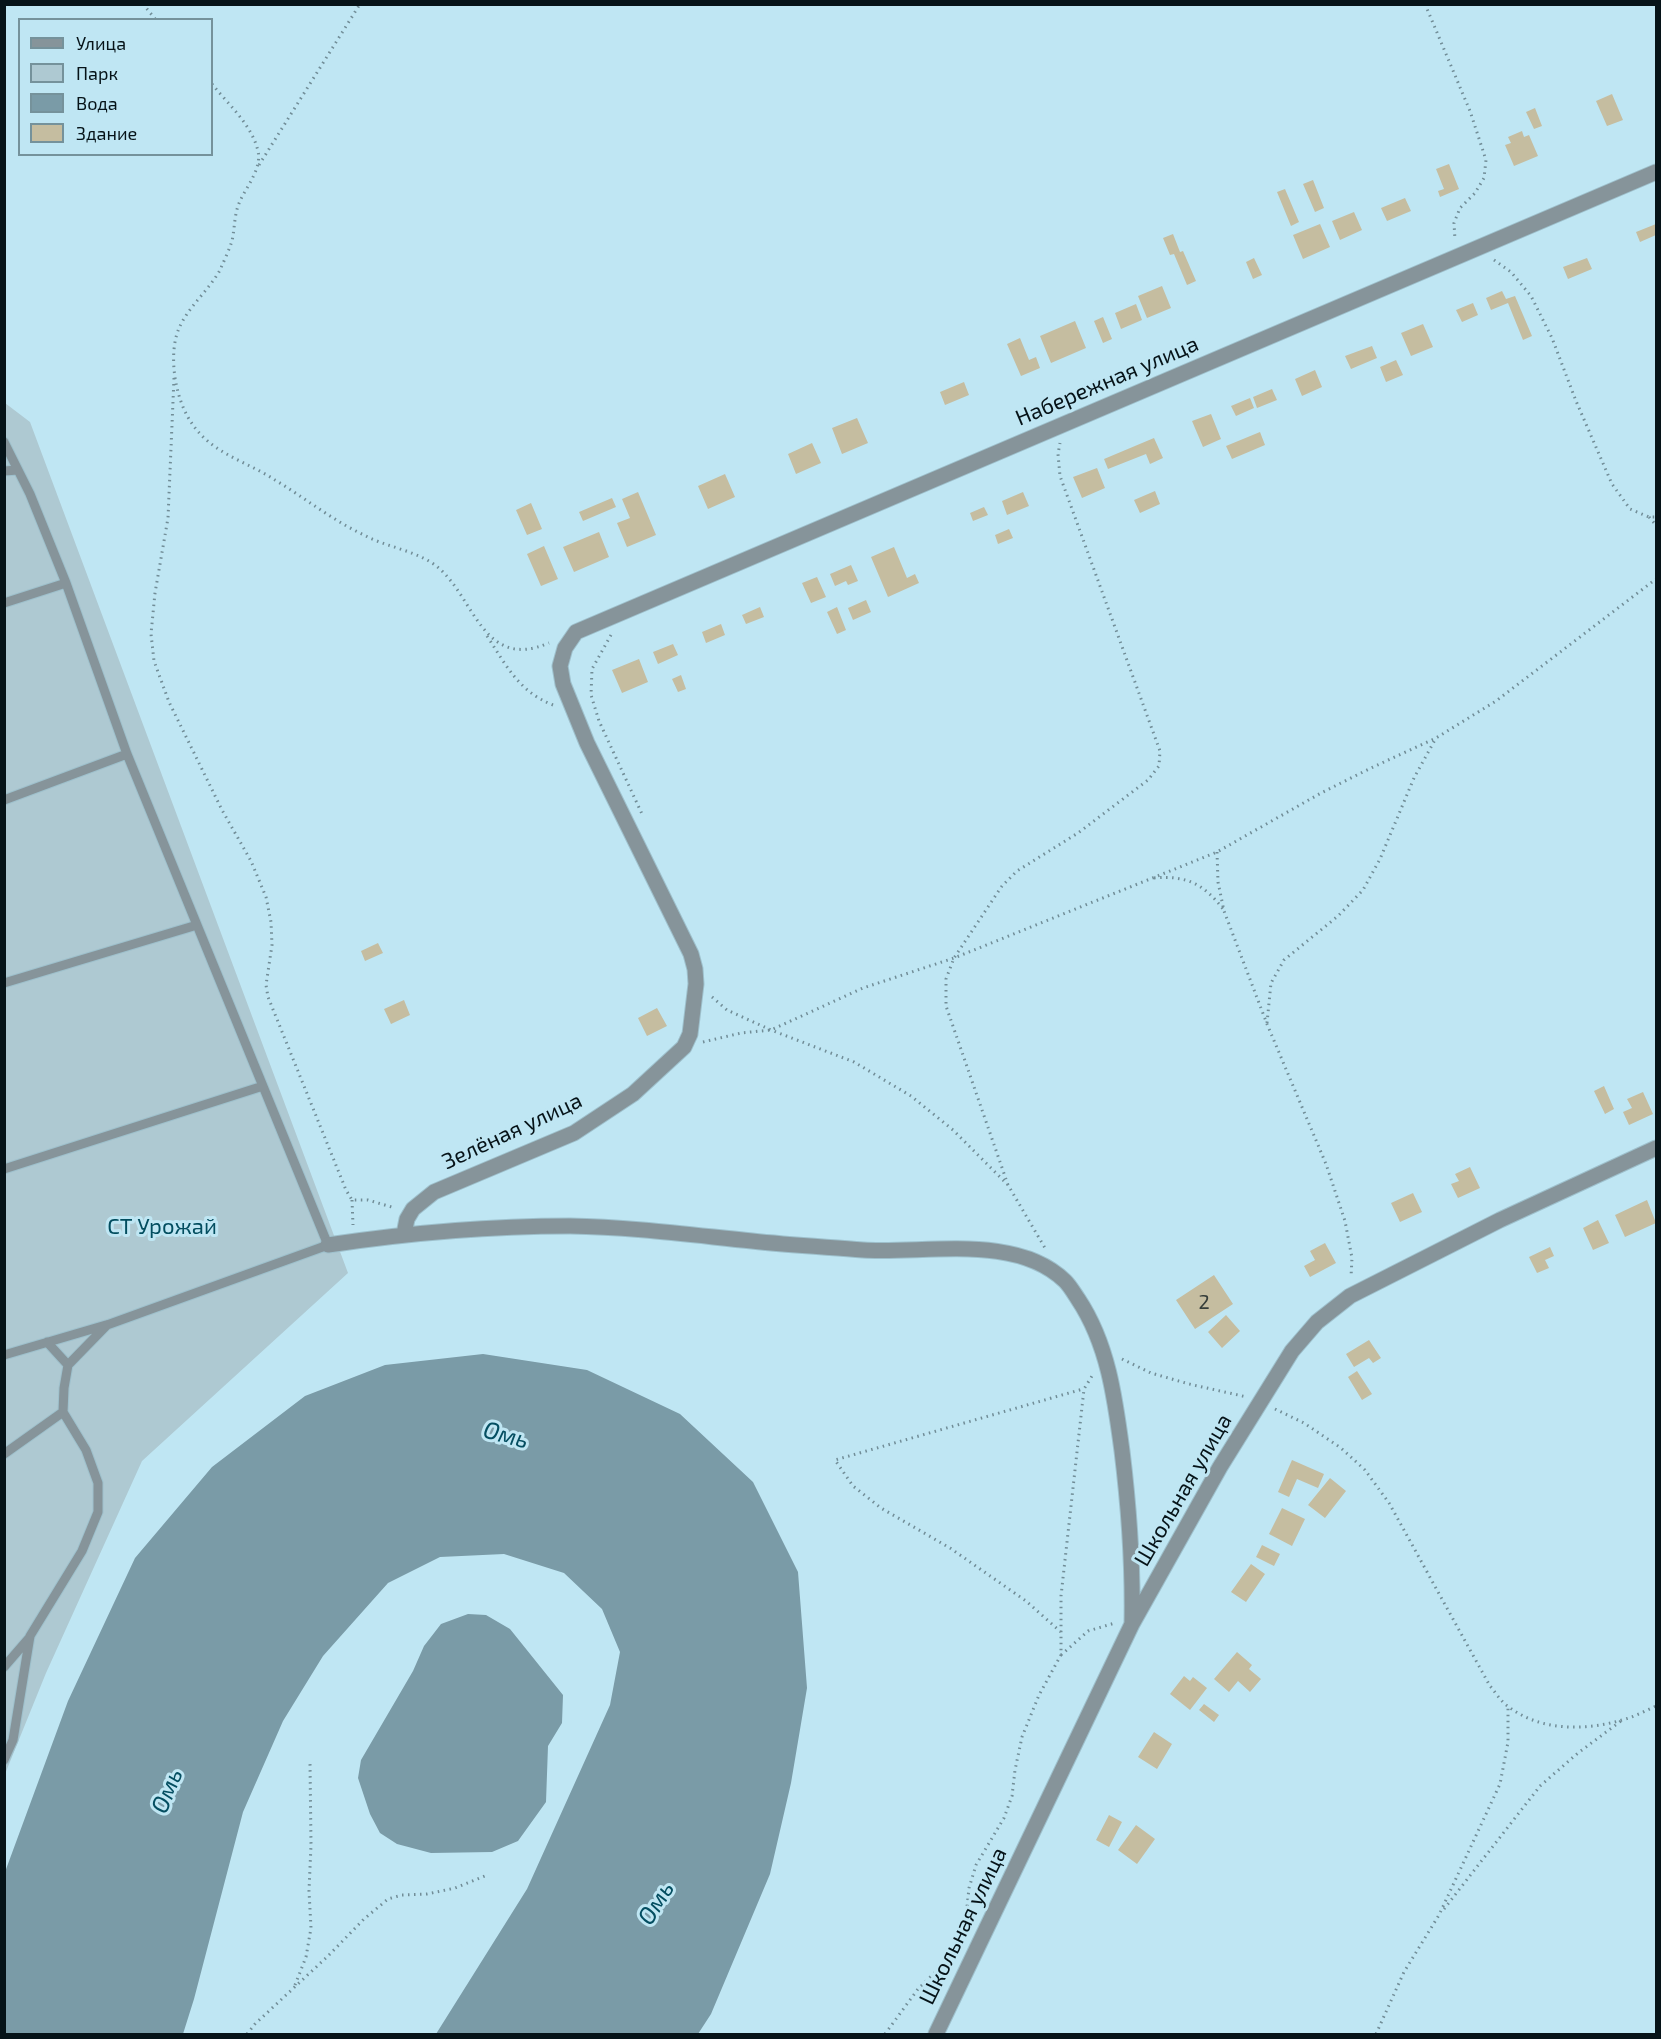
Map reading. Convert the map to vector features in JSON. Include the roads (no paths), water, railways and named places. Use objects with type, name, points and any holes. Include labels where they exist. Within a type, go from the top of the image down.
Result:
[{"type":"street","name":"Набережная улица","points":[[684,1047],[690,1034],[696,984],[695,969],[691,954],[587,743],[562,684],[560,666],[565,648],[576,632],[1656,172]]},
{"type":"street","name":"Зелёная улица","points":[[405,1227],[413,1209],[434,1192],[574,1133],[633,1094],[684,1047]]},
{"type":"street","name":"Школьная улица","points":[[936,2034],[1132,1624],[1220,1467],[1292,1351],[1317,1322],[1350,1296],[1500,1220],[1656,1148]]},
{"type":"street","points":[[328,1245],[354,1241],[405,1227],[463,1229],[571,1226],[658,1231],[867,1250],[984,1250],[1017,1255],[1040,1262],[1066,1281],[1088,1314],[1105,1358],[1115,1400],[1128,1498],[1132,1554],[1132,1624]]},
{"type":"lane","points":[[4,442],[30,494],[66,584],[127,754],[328,1245],[107,1325],[4,1355]]},
{"type":"lane","points":[[4,471],[18,470]]},
{"type":"lane","points":[[4,603],[66,584]]},
{"type":"lane","points":[[4,800],[127,754]]},
{"type":"lane","points":[[4,983],[197,925]]},
{"type":"lane","points":[[4,1169],[263,1086]]},
{"type":"lane","points":[[4,1667],[30,1636],[82,1551],[98,1512],[98,1483],[86,1450],[63,1412],[63,1388],[68,1365],[107,1325]]},
{"type":"lane","points":[[47,1342],[68,1365]]},
{"type":"lane","points":[[4,1454],[63,1412]]},
{"type":"lane","points":[[4,1760],[13,1740],[30,1636]]},
{"type":"water","name":"Омь","points":[[483,1354],[587,1370],[680,1414],[753,1482],[798,1572],[807,1688],[791,1783],[770,1874],[711,2014],[698,2034],[436,2034],[527,1889],[610,1705],[620,1652],[602,1609],[564,1573],[504,1554],[440,1557],[388,1583],[323,1656],[283,1721],[243,1812],[183,2034],[5,2034],[5,1872],[68,1701],[135,1558],[212,1467],[305,1396],[385,1365]]},
{"type":"water","points":[[468,1614],[486,1615],[510,1629],[563,1695],[562,1723],[548,1746],[546,1802],[518,1841],[492,1852],[431,1853],[397,1844],[380,1833],[370,1814],[358,1778],[361,1760],[413,1671],[424,1646],[441,1624]]},
{"type":"park label","name":"СТ Урожай","points":[[162,1227]]}]
